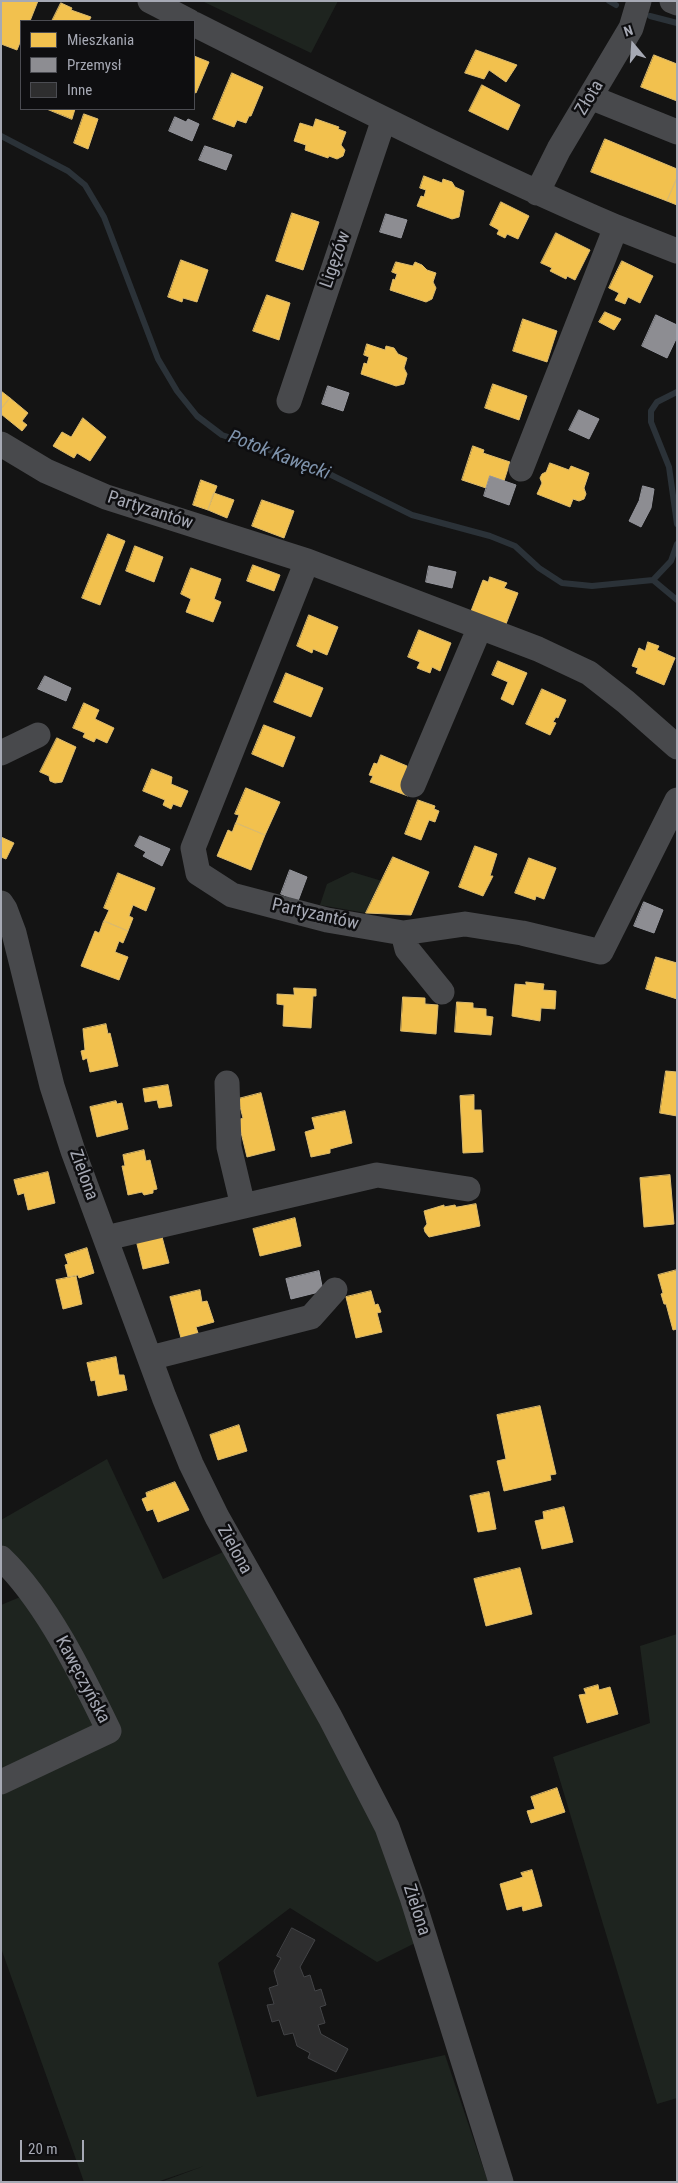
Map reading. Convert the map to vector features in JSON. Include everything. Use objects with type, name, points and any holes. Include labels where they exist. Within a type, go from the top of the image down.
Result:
[{"type":"street","points":[[150,1],[187,20]]},
{"type":"street","name":"Złota","points":[[537,193],[559,149],[631,28],[639,1]]},
{"type":"street","points":[[672,1],[677,2]]},
{"type":"street","points":[[195,24],[537,193],[677,250]]},
{"type":"street","points":[[590,97],[677,132]]},
{"type":"street","name":"Ligęzów","points":[[289,401],[384,119]]},
{"type":"street","points":[[521,469],[616,226]]},
{"type":"street","name":"Partyzantów","points":[[1,444],[46,471],[106,497],[307,561],[538,649],[589,673],[626,702],[677,747]]},
{"type":"street","name":"Partyzantów","points":[[307,561],[193,848],[198,873],[232,894],[263,898],[327,920],[403,933],[464,924],[522,933],[601,952],[677,800]]},
{"type":"street","points":[[413,785],[480,627]]},
{"type":"street","points":[[1,753],[38,734]]},
{"type":"street","name":"Zielona","points":[[1,903],[5,909],[9,947],[73,1151],[178,1434],[217,1517],[334,1726],[387,1827],[412,1897],[501,2182]]},
{"type":"street","points":[[403,933],[407,949],[442,992]]},
{"type":"street","points":[[227,1083],[229,1147],[243,1206]]},
{"type":"street","points":[[106,1238],[377,1175],[468,1189]]},
{"type":"street","points":[[150,1358],[311,1317],[335,1290]]},
{"type":"street","name":"Kawęczyńska","points":[[1,1558],[31,1592],[78,1668],[109,1731],[1,1782]]},
{"type":"shaded area","points":[[202,1],[338,1],[311,53]]},
{"type":"shaded area","points":[[352,872],[382,881],[366,913],[320,905],[327,884]]},
{"type":"shaded area","points":[[107,1459],[163,1579],[223,1552],[377,1819],[417,1942],[377,1962],[290,1908],[218,1963],[257,2097],[445,2055],[488,2182],[161,2182],[204,2166],[157,2182],[84,2182],[1,1948],[1,1605],[37,1590],[1,1551],[1,1520]]},
{"type":"shaded area","points":[[677,1634],[677,2098],[657,2104],[553,1757],[650,1723],[640,1646]]},
{"type":"building: Mieszkania","points":[[1,1],[38,1],[30,20],[20,20],[20,42],[17,50],[1,44]]},
{"type":"building: Mieszkania","points":[[61,3],[72,8],[71,10],[91,17],[90,20],[52,20]]},
{"type":"building: Mieszkania","points":[[476,50],[517,65],[506,82],[489,70],[484,79],[465,73]]},
{"type":"building: Mieszkania","points":[[654,55],[677,64],[677,101],[641,87]]},
{"type":"building: Mieszkania","points":[[195,56],[209,62],[195,92]]},
{"type":"building: Mieszkania","points":[[232,73],[263,87],[251,116],[249,116],[246,123],[237,120],[234,127],[213,119]]},
{"type":"building: Mieszkania","points":[[482,85],[520,105],[508,130],[469,111]]},
{"type":"building: Mieszkania","points":[[50,110],[75,110],[72,119]]},
{"type":"building: Mieszkania","points":[[84,114],[98,119],[88,149],[74,143]]},
{"type":"building: Mieszkania","points":[[316,119],[339,127],[338,129],[346,132],[341,145],[345,150],[343,156],[337,159],[329,156],[328,158],[305,150],[306,145],[294,141],[300,123],[313,127]]},
{"type":"building: Mieszkania","points":[[605,139],[677,169],[677,178],[667,201],[591,172]]},
{"type":"building: Mieszkania","points":[[424,176],[442,183],[443,179],[452,182],[455,187],[464,191],[459,217],[452,219],[417,206],[421,196],[424,197],[426,190],[420,188]]},
{"type":"building: Mieszkania","points":[[677,178],[677,205],[667,201]]},
{"type":"building: Mieszkania","points":[[501,202],[529,216],[518,239],[507,234],[505,238],[497,234],[499,230],[490,225]]},
{"type":"building: Mieszkania","points":[[292,213],[319,222],[303,270],[276,261]]},
{"type":"building: Mieszkania","points":[[556,233],[590,250],[575,280],[567,276],[566,279],[550,271],[552,268],[541,263]]},
{"type":"building: Mieszkania","points":[[181,260],[208,270],[197,302],[183,298],[182,302],[168,297]]},
{"type":"building: Mieszkania","points":[[622,261],[653,276],[640,303],[628,297],[625,304],[615,300],[619,293],[609,288]]},
{"type":"building: Mieszkania","points":[[396,262],[413,266],[415,262],[427,270],[436,273],[433,282],[436,288],[432,299],[426,302],[390,290],[393,279],[395,280],[397,274],[392,272]]},
{"type":"building: Mieszkania","points":[[267,295],[290,303],[279,340],[253,331]]},
{"type":"building: Mieszkania","points":[[605,312],[621,319],[614,330],[599,322]]},
{"type":"building: Mieszkania","points":[[523,319],[557,331],[547,362],[513,351]]},
{"type":"building: Mieszkania","points":[[367,344],[385,350],[386,346],[394,348],[398,354],[407,358],[404,368],[407,374],[404,384],[396,386],[361,374],[364,363],[367,364],[369,357],[364,355]]},
{"type":"building: Mieszkania","points":[[493,384],[527,396],[519,420],[485,408]]},
{"type":"building: Mieszkania","points":[[1,391],[10,398],[1,409]]},
{"type":"building: Mieszkania","points":[[10,398],[28,413],[22,421],[27,425],[22,431],[1,414],[1,409]]},
{"type":"building: Mieszkania","points":[[83,418],[106,437],[90,461],[77,453],[74,458],[53,446],[62,432],[71,437]]},
{"type":"building: Mieszkania","points":[[473,446],[484,450],[483,453],[510,462],[504,481],[490,476],[486,488],[462,480]]},
{"type":"building: Mieszkania","points":[[550,463],[569,470],[571,466],[589,473],[584,488],[586,494],[584,499],[579,501],[573,499],[570,507],[537,494],[542,483],[540,478],[546,472]]},
{"type":"building: Mieszkania","points":[[201,480],[217,486],[208,510],[193,505]]},
{"type":"building: Mieszkania","points":[[214,493],[234,500],[227,518],[208,510]]},
{"type":"building: Mieszkania","points":[[262,500],[294,511],[284,538],[252,526]]},
{"type":"building: Mieszkania","points":[[108,534],[125,541],[100,605],[82,598]]},
{"type":"building: Mieszkania","points":[[135,546],[163,557],[154,582],[126,571]]},
{"type":"building: Mieszkania","points":[[253,565],[280,575],[274,591],[247,581]]},
{"type":"building: Mieszkania","points":[[191,568],[221,579],[214,599],[221,602],[213,622],[186,612],[191,599],[181,594]]},
{"type":"building: Mieszkania","points":[[490,577],[507,583],[504,588],[518,593],[506,624],[471,611],[483,580],[488,582]]},
{"type":"building: Mieszkania","points":[[309,615],[338,627],[327,655],[313,649],[312,653],[297,646]]},
{"type":"building: Mieszkania","points":[[419,630],[451,643],[440,671],[432,667],[430,673],[417,668],[420,662],[408,657]]},
{"type":"building: Mieszkania","points":[[648,642],[659,646],[657,650],[675,658],[664,685],[636,673],[638,668],[632,666],[639,648],[645,651]]},
{"type":"building: Mieszkania","points":[[498,661],[527,673],[513,705],[501,699],[508,682],[492,675]]},
{"type":"building: Mieszkania","points":[[286,673],[323,688],[311,717],[274,702]]},
{"type":"building: Mieszkania","points":[[542,689],[566,700],[558,718],[556,717],[553,722],[556,723],[550,735],[526,724]]},
{"type":"building: Mieszkania","points":[[84,703],[99,710],[95,719],[114,728],[107,743],[96,738],[94,742],[83,737],[85,733],[73,728]]},
{"type":"building: Mieszkania","points":[[264,725],[295,737],[283,767],[252,754]]},
{"type":"building: Mieszkania","points":[[57,738],[76,747],[62,782],[55,783],[50,781],[49,776],[40,772]]},
{"type":"building: Mieszkania","points":[[381,755],[407,766],[408,796],[370,782],[373,776],[369,775],[374,763],[377,764]]},
{"type":"building: Mieszkania","points":[[152,769],[172,777],[171,784],[188,791],[181,807],[173,804],[171,809],[163,805],[165,800],[143,791]]},
{"type":"building: Mieszkania","points":[[246,788],[280,802],[265,835],[236,823],[239,815],[235,814]]},
{"type":"building: Mieszkania","points":[[418,800],[435,806],[434,809],[439,811],[435,822],[429,820],[421,840],[405,834]]},
{"type":"building: Mieszkania","points":[[236,823],[265,835],[251,870],[217,856],[228,830],[232,832]]},
{"type":"building: Mieszkania","points":[[1,837],[14,843],[6,859],[1,857]]},
{"type":"building: Mieszkania","points":[[475,846],[497,854],[490,876],[493,876],[483,896],[459,887]]},
{"type":"building: Mieszkania","points":[[393,857],[429,872],[411,915],[366,913]]},
{"type":"building: Mieszkania","points":[[529,858],[556,868],[544,899],[536,896],[535,900],[515,893]]},
{"type":"building: Mieszkania","points":[[118,873],[155,888],[146,911],[133,905],[129,916],[133,918],[128,931],[104,921],[109,910],[104,908]]},
{"type":"building: Mieszkania","points":[[104,921],[128,931],[123,943],[119,941],[115,952],[128,957],[119,980],[81,966],[95,931],[99,933]]},
{"type":"building: Mieszkania","points":[[656,957],[677,963],[677,999],[646,989]]},
{"type":"building: Mieszkania","points":[[526,982],[544,984],[543,990],[556,991],[555,1009],[541,1008],[540,1021],[512,1016],[515,984],[526,985]]},
{"type":"building: Mieszkania","points":[[294,988],[316,989],[316,996],[313,996],[311,1028],[283,1026],[284,1005],[277,1004],[277,994],[294,995]]},
{"type":"building: Mieszkania","points":[[403,997],[425,998],[425,1004],[438,1005],[436,1034],[401,1031]]},
{"type":"building: Mieszkania","points":[[457,1002],[473,1003],[473,1008],[486,1009],[486,1016],[493,1017],[491,1035],[455,1032]]},
{"type":"building: Mieszkania","points":[[106,1024],[118,1066],[90,1072],[87,1058],[83,1060],[81,1051],[85,1050],[83,1029]]},
{"type":"building: Mieszkania","points":[[666,1071],[677,1072],[677,1116],[660,1113]]},
{"type":"building: Mieszkania","points":[[168,1085],[172,1106],[159,1108],[157,1100],[145,1102],[143,1089]]},
{"type":"building: Mieszkania","points":[[261,1093],[275,1150],[247,1157],[238,1120],[243,1118],[238,1099]]},
{"type":"building: Mieszkania","points":[[474,1095],[474,1110],[481,1110],[483,1152],[463,1153],[460,1096]]},
{"type":"building: Mieszkania","points":[[116,1101],[117,1104],[122,1103],[128,1129],[97,1137],[90,1107]]},
{"type":"building: Mieszkania","points":[[345,1111],[352,1143],[330,1149],[330,1153],[311,1157],[305,1132],[315,1129],[312,1118]]},
{"type":"building: Mieszkania","points":[[144,1150],[146,1161],[150,1160],[157,1189],[153,1190],[153,1193],[144,1195],[142,1192],[128,1195],[122,1166],[125,1166],[123,1155]]},
{"type":"building: Mieszkania","points":[[48,1172],[55,1203],[28,1210],[24,1193],[18,1195],[14,1180]]},
{"type":"building: Mieszkania","points":[[670,1175],[674,1224],[644,1227],[640,1178]]},
{"type":"building: Mieszkania","points":[[476,1204],[480,1226],[429,1237],[425,1232],[424,1228],[427,1224],[424,1211],[444,1205],[444,1207],[455,1205],[456,1207]]},
{"type":"building: Mieszkania","points":[[295,1218],[301,1246],[260,1256],[253,1229]]},
{"type":"building: Mieszkania","points":[[161,1233],[169,1263],[143,1269],[136,1240]]},
{"type":"building: Mieszkania","points":[[87,1248],[94,1273],[79,1278],[78,1275],[68,1277],[65,1265],[68,1264],[65,1255]]},
{"type":"building: Mieszkania","points":[[677,1270],[677,1329],[673,1330],[666,1304],[664,1304],[661,1294],[663,1293],[658,1275]]},
{"type":"building: Mieszkania","points":[[76,1276],[82,1304],[63,1309],[56,1280]]},
{"type":"building: Mieszkania","points":[[200,1290],[202,1302],[207,1301],[214,1322],[196,1327],[198,1333],[181,1338],[170,1297]]},
{"type":"building: Mieszkania","points":[[371,1291],[375,1305],[378,1304],[381,1312],[377,1313],[382,1332],[356,1338],[346,1297]]},
{"type":"building: Mieszkania","points":[[116,1357],[119,1375],[124,1375],[127,1390],[98,1396],[95,1380],[91,1381],[87,1363]]},
{"type":"building: Mieszkania","points":[[540,1406],[556,1474],[550,1475],[551,1480],[504,1491],[497,1461],[506,1459],[497,1415]]},
{"type":"building: Mieszkania","points":[[239,1425],[247,1451],[218,1460],[210,1435]]},
{"type":"building: Mieszkania","points":[[175,1482],[189,1510],[158,1522],[153,1509],[147,1511],[142,1499],[147,1497],[146,1493]]},
{"type":"building: Mieszkania","points":[[489,1492],[496,1529],[478,1532],[470,1496]]},
{"type":"building: Mieszkania","points":[[564,1507],[573,1542],[542,1549],[535,1521],[544,1519],[543,1512]]},
{"type":"building: Mieszkania","points":[[520,1568],[532,1614],[486,1626],[474,1579]]},
{"type":"building: Mieszkania","points":[[598,1685],[599,1690],[610,1687],[618,1714],[587,1723],[579,1695],[586,1694],[584,1689]]},
{"type":"building: Mieszkania","points":[[557,1788],[565,1812],[531,1823],[527,1811],[535,1809],[531,1797]]},
{"type":"building: Mieszkania","points":[[532,1870],[542,1906],[523,1911],[522,1906],[507,1910],[500,1884],[523,1877],[521,1873]]},
{"type":"building: Przemysł","points":[[175,117],[186,122],[188,119],[199,124],[192,141],[169,131]]},
{"type":"building: Przemysł","points":[[205,146],[232,155],[226,170],[199,160]]},
{"type":"building: Przemysł","points":[[386,214],[407,220],[401,238],[380,232]]},
{"type":"building: Przemysł","points":[[656,315],[677,325],[677,337],[667,358],[642,346]]},
{"type":"building: Przemysł","points":[[328,386],[349,393],[343,411],[322,404]]},
{"type":"building: Przemysł","points":[[579,410],[599,419],[589,439],[569,430]]},
{"type":"building: Przemysł","points":[[490,476],[516,485],[509,505],[484,496]]},
{"type":"building: Przemysł","points":[[643,486],[654,489],[651,508],[641,527],[629,521],[639,501]]},
{"type":"building: Przemysł","points":[[429,566],[456,572],[452,588],[426,582]]},
{"type":"building: Przemysł","points":[[45,676],[71,688],[66,701],[38,689]]},
{"type":"building: Przemysł","points":[[140,836],[170,849],[162,866],[143,856],[146,852],[135,846]]},
{"type":"building: Przemysł","points":[[290,870],[307,877],[298,901],[281,894]]},
{"type":"building: Przemysł","points":[[644,902],[663,910],[654,933],[634,926]]},
{"type":"building: Przemysł","points":[[319,1271],[323,1291],[291,1299],[286,1279]]},
{"type":"building: Inne","points":[[292,1928],[315,1940],[300,1967],[304,1977],[310,1975],[315,1991],[321,1989],[326,2005],[320,2007],[325,2023],[318,2025],[321,2034],[348,2049],[336,2072],[308,2058],[310,2053],[297,2046],[293,2033],[284,2035],[279,2020],[272,2022],[267,2005],[274,2004],[269,1988],[278,1985],[274,1971],[281,1958],[277,1956]]},
{"type":"waterway","points":[[609,1],[616,5]]},
{"type":"waterway","points":[[650,16],[677,23]]},
{"type":"waterway","name":"Potok Kawęcki","points":[[1,136],[68,171],[85,185],[104,217],[158,359],[177,391],[197,416],[222,435],[303,461],[412,515],[490,536],[515,546],[539,568],[562,583],[592,586],[653,580],[671,561],[677,544]]},
{"type":"waterway","name":"Potok Kawęcki","points":[[677,392],[657,402],[651,411],[651,422],[669,467],[677,524]]},
{"type":"waterway","points":[[653,580],[677,600]]}]
